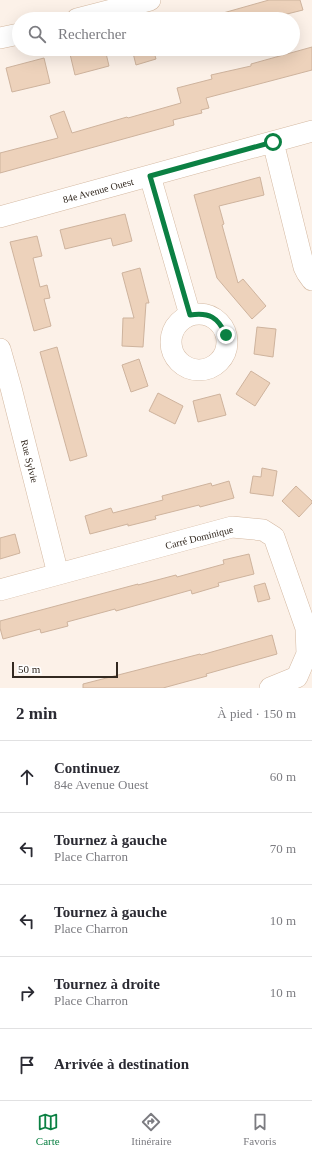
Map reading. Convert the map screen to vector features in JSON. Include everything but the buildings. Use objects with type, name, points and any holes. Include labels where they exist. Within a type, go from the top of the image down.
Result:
[{"type":"street","points":[[105,12],[150,0]]},
{"type":"street","points":[[0,38],[12,35]]},
{"type":"street","name":"84e Avenue Ouest","points":[[0,217],[312,131]]},
{"type":"street","points":[[273,142],[304,266],[312,280]]},
{"type":"street","points":[[150,176],[190,315]]},
{"type":"street","name":"Rue Sylvie","points":[[0,349],[6,389],[58,574]]},
{"type":"street","name":"Carré Dominique","points":[[0,590],[232,527],[263,530],[274,537],[306,628],[307,654],[297,678],[270,688]]},
{"type":"route","points":[[226,335],[222,326],[215,318],[201,313],[190,315],[150,176],[273,142]]}]
